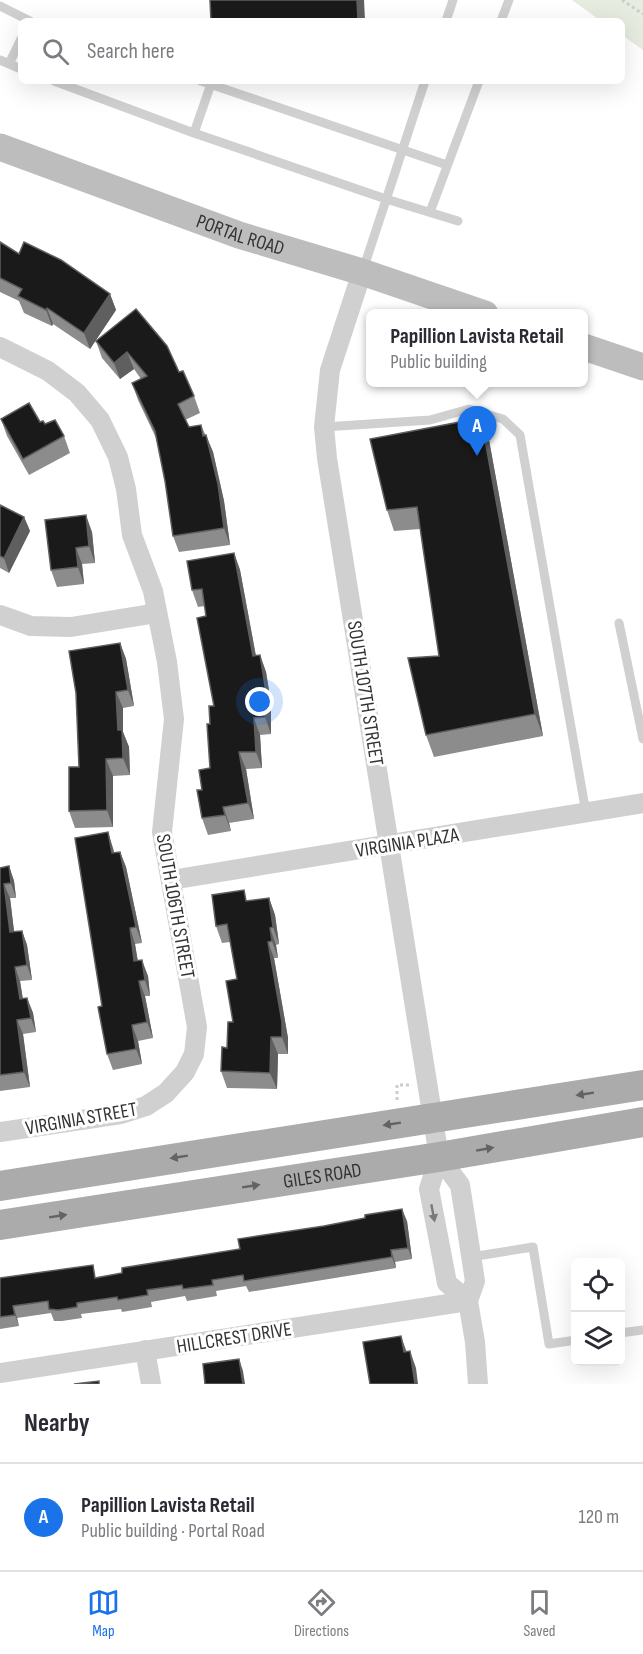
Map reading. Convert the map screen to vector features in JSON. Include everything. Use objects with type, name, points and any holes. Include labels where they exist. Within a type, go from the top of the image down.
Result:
[{"type":"main road","name":"PORTAL ROAD","points":[[0,147],[239,235],[362,272],[470,309]]},
{"type":"main road","points":[[588,348],[643,367]]},
{"type":"main road","name":"GILES ROAD","points":[[0,1186],[643,1085]]},
{"type":"main road","name":"GILES ROAD","points":[[0,1225],[439,1157],[643,1122]]},
{"type":"street","name":"SOUTH 107TH STREET","points":[[362,272],[330,370],[324,427],[327,458],[439,1157]]},
{"type":"street","name":"SOUTH 106TH STREET","points":[[0,347],[48,371],[77,393],[100,420],[118,457],[126,489],[132,536],[153,591],[167,662],[174,719],[162,832],[197,1027],[194,1054],[185,1072]]},
{"type":"street","points":[[0,615],[31,626],[71,627],[157,613]]},
{"type":"street","name":"VIRGINIA PLAZA","points":[[171,880],[643,803]]},
{"type":"street","name":"VIRGINIA STREET","points":[[0,1132],[121,1114],[146,1106],[166,1093],[185,1072]]},
{"type":"street","points":[[439,1157],[460,1185],[475,1281],[468,1301],[476,1352],[478,1384]]},
{"type":"street","points":[[439,1157],[429,1189],[447,1283],[468,1301]]},
{"type":"street","name":"HILLCREST DRIVE","points":[[0,1373],[468,1301]]},
{"type":"street","points":[[145,1350],[151,1384]]},
{"type":"lane","points":[[447,18],[453,0]]},
{"type":"lane","points":[[502,18],[509,0]]},
{"type":"lane","points":[[0,6],[23,18]]},
{"type":"lane","points":[[5,62],[18,43]]},
{"type":"lane","points":[[62,84],[194,133],[386,199],[458,221]]},
{"type":"lane","points":[[194,133],[211,84],[447,165]]},
{"type":"lane","points":[[362,272],[425,84]]},
{"type":"lane","points":[[429,212],[478,84]]},
{"type":"lane","points":[[324,427],[430,420],[469,409],[503,419],[520,435],[586,813]]},
{"type":"lane","points":[[619,623],[643,739]]},
{"type":"lane","points":[[471,1257],[533,1247],[549,1344],[571,1341]]},
{"type":"lane","points":[[625,1332],[643,1330]]},
{"type":"path","points":[[622,0],[643,14]]},
{"type":"shaded area","points":[[572,0],[643,0],[643,50],[625,37],[625,18],[597,18]]},
{"type":"building","points":[[210,0],[357,0],[358,18],[211,18]]},
{"type":"building","points":[[0,242],[19,254],[24,242],[61,260],[110,294],[84,333],[47,308],[46,310],[18,296],[22,289],[0,278]]},
{"type":"building","points":[[136,309],[167,346],[179,372],[183,371],[194,396],[178,404],[189,427],[201,425],[203,436],[206,435],[218,484],[224,528],[173,536],[155,431],[132,383],[147,376],[127,352],[114,363],[96,341]]},
{"type":"building","points":[[29,403],[40,422],[43,421],[45,424],[55,420],[64,436],[23,459],[1,419]]},
{"type":"building","points":[[481,418],[535,714],[426,735],[408,658],[439,656],[417,507],[387,510],[370,439]]},
{"type":"building","points":[[0,505],[24,517],[4,558],[0,556]]},
{"type":"building","points":[[86,515],[89,546],[76,548],[78,567],[51,570],[45,520]]},
{"type":"building","points":[[234,553],[253,656],[260,655],[265,686],[265,717],[254,718],[256,752],[239,752],[248,803],[223,807],[225,815],[202,818],[197,790],[202,790],[199,770],[210,768],[207,724],[210,724],[209,706],[214,706],[197,618],[206,616],[202,589],[192,590],[187,561]]},
{"type":"building","points":[[120,643],[128,690],[116,692],[118,730],[122,730],[123,758],[106,759],[107,810],[69,811],[69,767],[79,767],[76,693],[69,651]]},
{"type":"building","points":[[108,832],[112,853],[120,852],[136,927],[130,928],[134,961],[142,960],[145,980],[139,981],[147,1022],[132,1025],[136,1049],[107,1054],[98,1007],[102,1006],[75,838]]},
{"type":"building","points":[[9,866],[11,883],[4,884],[10,932],[22,931],[27,965],[15,967],[20,999],[27,998],[31,1018],[17,1020],[24,1072],[0,1075],[0,868]]},
{"type":"building","points":[[244,890],[246,901],[269,898],[273,927],[270,928],[272,941],[268,942],[282,1022],[282,1037],[271,1037],[270,1073],[221,1071],[222,1047],[227,1048],[228,1022],[233,1022],[226,981],[237,979],[227,924],[216,926],[212,895]]},
{"type":"building","points":[[402,1209],[408,1248],[391,1250],[392,1257],[244,1281],[243,1275],[212,1280],[213,1285],[183,1289],[182,1285],[147,1290],[148,1295],[77,1303],[77,1307],[58,1310],[49,1309],[48,1301],[13,1306],[15,1315],[0,1317],[0,1278],[93,1265],[95,1278],[122,1273],[122,1268],[240,1249],[238,1239],[324,1226],[365,1218],[365,1215]]},
{"type":"building","points":[[401,1336],[404,1352],[410,1351],[415,1384],[370,1384],[363,1342]]},
{"type":"building","points":[[239,1359],[243,1384],[205,1384],[203,1364]]},
{"type":"building","points":[[99,1381],[99,1384],[74,1384]]},
{"type":"place","name":"Papillion Lavista Retail","points":[[477,456]]}]
